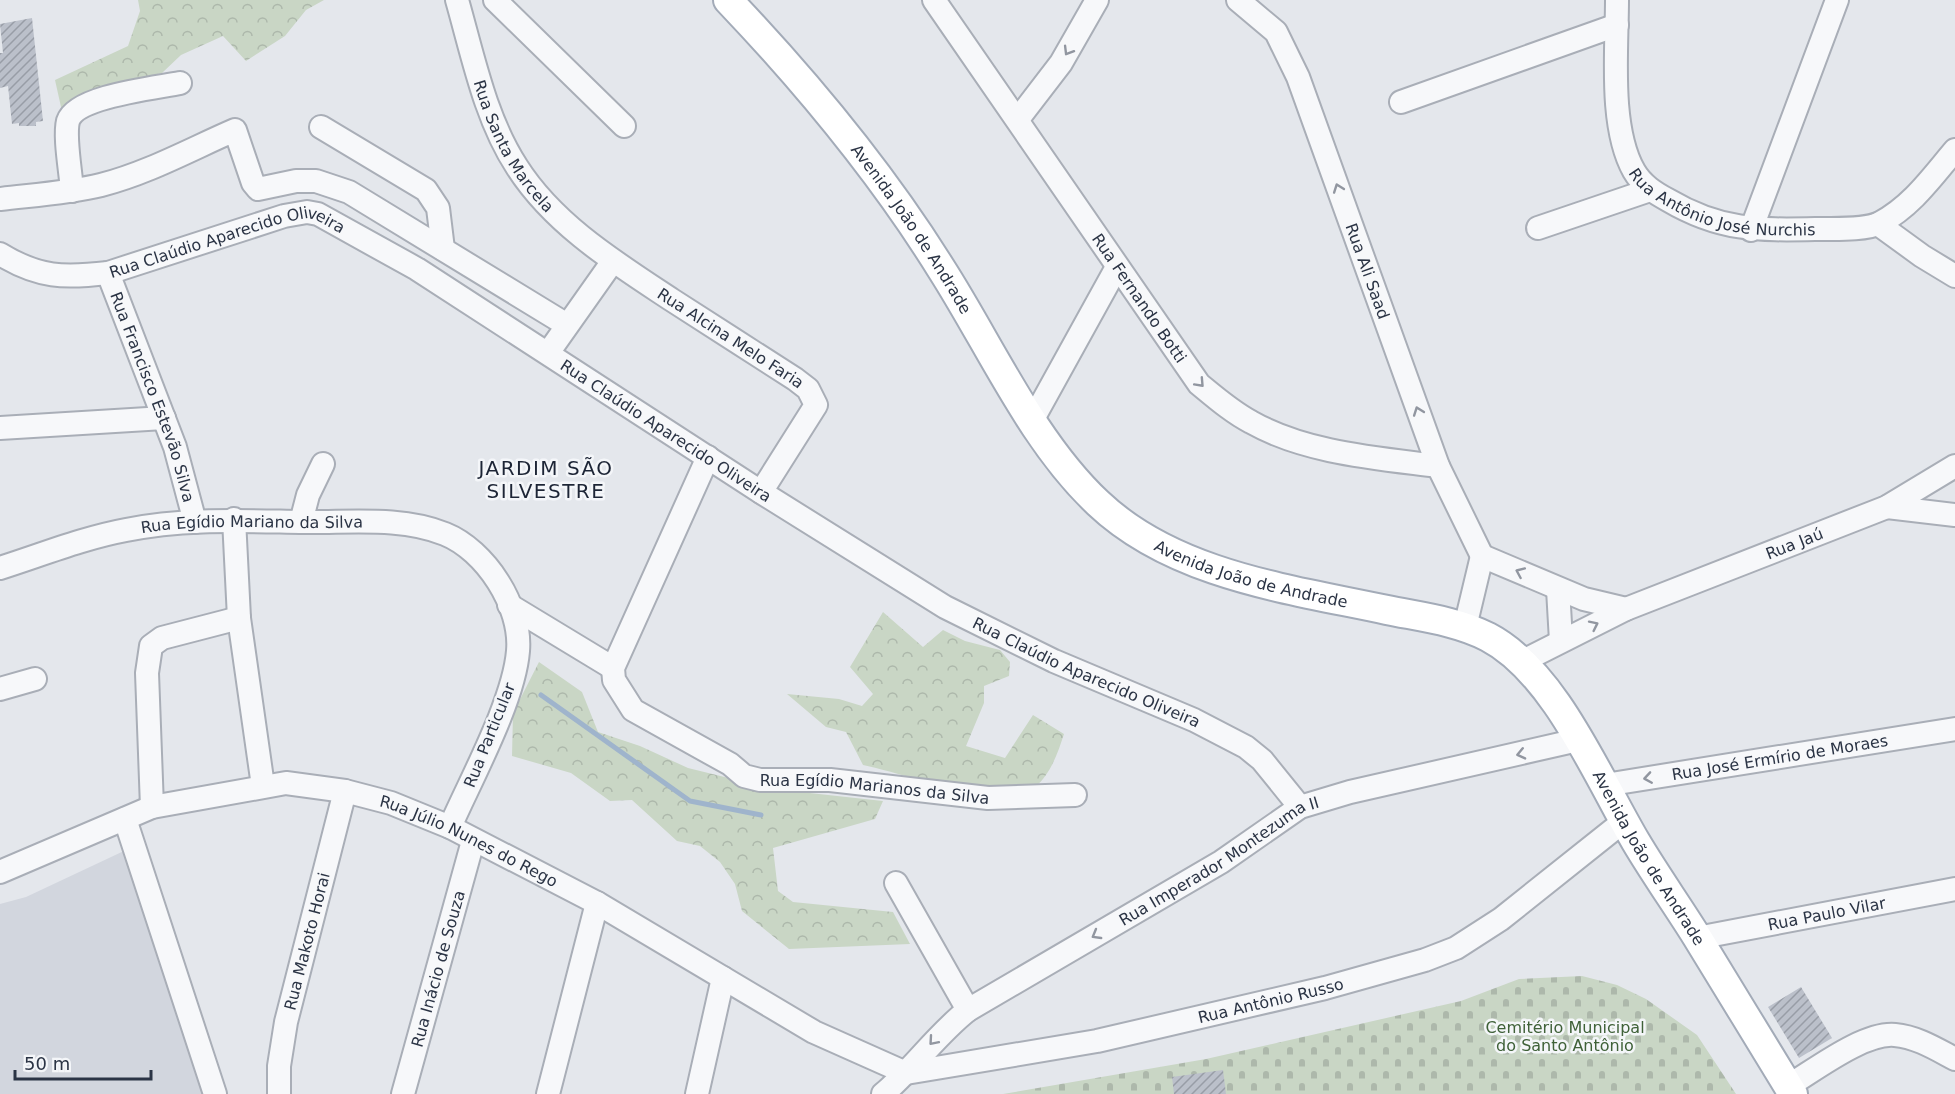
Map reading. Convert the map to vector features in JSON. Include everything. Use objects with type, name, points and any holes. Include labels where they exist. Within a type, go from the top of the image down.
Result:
[{"type":"main road","name":"Avenida João de Andrade","points":[[728,0],[863,155],[942,269],[1032,419],[1053,450],[1097,502],[1142,536],[1203,565],[1256,582],[1465,627],[1501,644],[1523,661],[1545,687],[1605,785],[1624,821],[1791,1090]]},
{"type":"street","name":"Rua Santa Marcela","points":[[457,0],[489,107],[517,168],[555,212],[613,261]]},
{"type":"street","points":[[495,0],[624,126]]},
{"type":"street","name":"Rua Fernando Botti","points":[[934,0],[1199,384],[1231,411],[1254,424],[1292,439],[1353,455],[1438,466]]},
{"type":"street","points":[[1018,119],[1061,63],[1097,0]]},
{"type":"street","name":"Rua Ali Saad","points":[[1238,0],[1276,32],[1298,78],[1438,466],[1482,556]]},
{"type":"street","name":"Rua Antônio José Nurchis","points":[[1617,0],[1618,96],[1626,154],[1635,173],[1650,190],[1702,218],[1752,230],[1835,229],[1878,224],[1912,200],[1955,150]]},
{"type":"street","points":[[1752,230],[1837,0]]},
{"type":"street","points":[[1401,102],[1617,25]]},
{"type":"street","points":[[72,191],[68,124],[75,110],[91,102],[180,83]]},
{"type":"street","points":[[321,127],[426,190],[438,207],[443,249]]},
{"type":"street","points":[[0,199],[72,191],[136,174],[235,130],[253,183],[258,189],[296,181],[316,181],[350,192],[567,326]]},
{"type":"street","points":[[296,181],[307,212]]},
{"type":"street","points":[[1538,228],[1650,190]]},
{"type":"street","name":"Rua Claúdio Aparecido Oliveira","points":[[0,254],[33,272],[55,277],[108,273],[245,227],[307,212],[331,220],[417,269],[915,589],[980,626],[1054,661],[1194,720],[1246,747],[1262,760],[1300,807]]},
{"type":"street","points":[[1878,224],[1922,256],[1955,276]]},
{"type":"street","points":[[548,353],[613,261]]},
{"type":"street","name":"Rua Alcina Melo Faria","points":[[613,261],[795,379],[814,397],[816,405],[761,492]]},
{"type":"street","points":[[1032,419],[1117,267]]},
{"type":"street","name":"Rua Francisco Estevão Silva","points":[[108,273],[164,418],[195,522]]},
{"type":"street","points":[[0,428],[164,418]]},
{"type":"street","points":[[509,605],[614,668],[708,457]]},
{"type":"street","points":[[301,522],[308,495],[323,464]]},
{"type":"street","name":"Rua Jaú","points":[[1523,661],[1626,609],[1887,507],[1955,465]]},
{"type":"street","points":[[1887,507],[1955,515]]},
{"type":"street","points":[[234,519],[239,618],[263,786]]},
{"type":"street","name":"Rua Egídio Mariano da Silva","points":[[0,568],[125,530],[234,519],[390,523],[438,531],[471,550],[492,575]]},
{"type":"street","points":[[1465,627],[1482,556],[1584,599],[1626,609]]},
{"type":"street","name":"Rua Particular","points":[[450,827],[510,686],[518,650],[515,620],[492,575]]},
{"type":"street","points":[[1558,589],[1561,641]]},
{"type":"street","points":[[152,807],[147,673],[151,646],[162,638],[239,618]]},
{"type":"street","name":"Rua Egídio Marianos da Silva","points":[[614,668],[614,680],[633,710],[730,764],[744,776],[760,780],[830,780],[988,798],[1075,795]]},
{"type":"street","points":[[0,689],[35,679]]},
{"type":"street","name":"Rua José Ermírio de Moraes","points":[[1605,785],[1955,729]]},
{"type":"street","name":"Rua Imperador Montezuma II","points":[[906,1073],[940,1032],[968,1010],[1221,862],[1300,807],[1350,792],[1578,740]]},
{"type":"street","name":"Rua Júlio Nunes do Rego","points":[[0,872],[152,807],[286,783],[345,791],[391,803],[450,827],[473,841],[597,903],[814,1032],[906,1073]]},
{"type":"street","name":"Rua Makoto Horai","points":[[279,1094],[279,1066],[286,1022],[345,791]]},
{"type":"street","points":[[125,819],[215,1094]]},
{"type":"street","name":"Rua Antônio Russo","points":[[906,1073],[1097,1041],[1325,988],[1425,960],[1456,948],[1501,919],[1624,821]]},
{"type":"street","name":"Rua Inácio de Souza","points":[[403,1094],[473,841]]},
{"type":"street","points":[[896,883],[968,1010]]},
{"type":"street","name":"Rua Paulo Vilar","points":[[1697,938],[1955,889]]},
{"type":"street","points":[[548,1094],[597,903]]},
{"type":"street","points":[[697,1094],[723,978]]},
{"type":"street","points":[[1791,1090],[1875,1038],[1894,1035],[1910,1038],[1955,1059]]},
{"type":"street","points":[[883,1094],[906,1073]]},
{"type":"shaded area","points":[[126,850],[206,1094],[0,1094],[0,904],[26,897]]},
{"type":"green space","points":[[138,0],[324,0],[306,10],[285,36],[246,61],[223,36],[181,55],[162,73],[107,86],[63,116],[55,80],[128,46],[140,11]]},
{"type":"green space","points":[[883,612],[923,647],[943,630],[965,641],[1000,650],[1010,662],[1009,676],[984,686],[984,703],[966,746],[1005,758],[1033,715],[1064,734],[1050,769],[1041,782],[1021,793],[978,792],[863,765],[846,732],[826,727],[787,694],[839,699],[862,706],[873,694],[850,667]]},
{"type":"green space","points":[[539,662],[582,692],[598,732],[640,746],[688,768],[773,789],[883,801],[875,819],[773,848],[778,891],[793,902],[893,912],[910,944],[789,949],[742,911],[735,884],[720,862],[700,846],[677,841],[632,800],[610,801],[571,773],[512,756],[513,713]]},
{"type":"green space","name":"Cemitério Municipal do Santo Antônio","points":[[1582,976],[1617,985],[1646,999],[1697,1035],[1736,1094],[1003,1094],[1206,1059],[1461,1001],[1519,979]]},
{"type":"building","points":[[32,18],[43,121],[36,122],[36,126],[19,126],[19,123],[12,124],[8,86],[0,88],[0,53],[3,53],[0,24]]},
{"type":"building","points":[[1801,987],[1832,1038],[1799,1058],[1768,1007]]},
{"type":"building","points":[[1223,1070],[1226,1094],[1174,1094],[1172,1077]]},
{"type":"waterway","points":[[541,695],[690,801],[761,815]]},
{"type":"district","name":"JARDIM SÃO SILVESTRE","points":[[546,480]]}]
